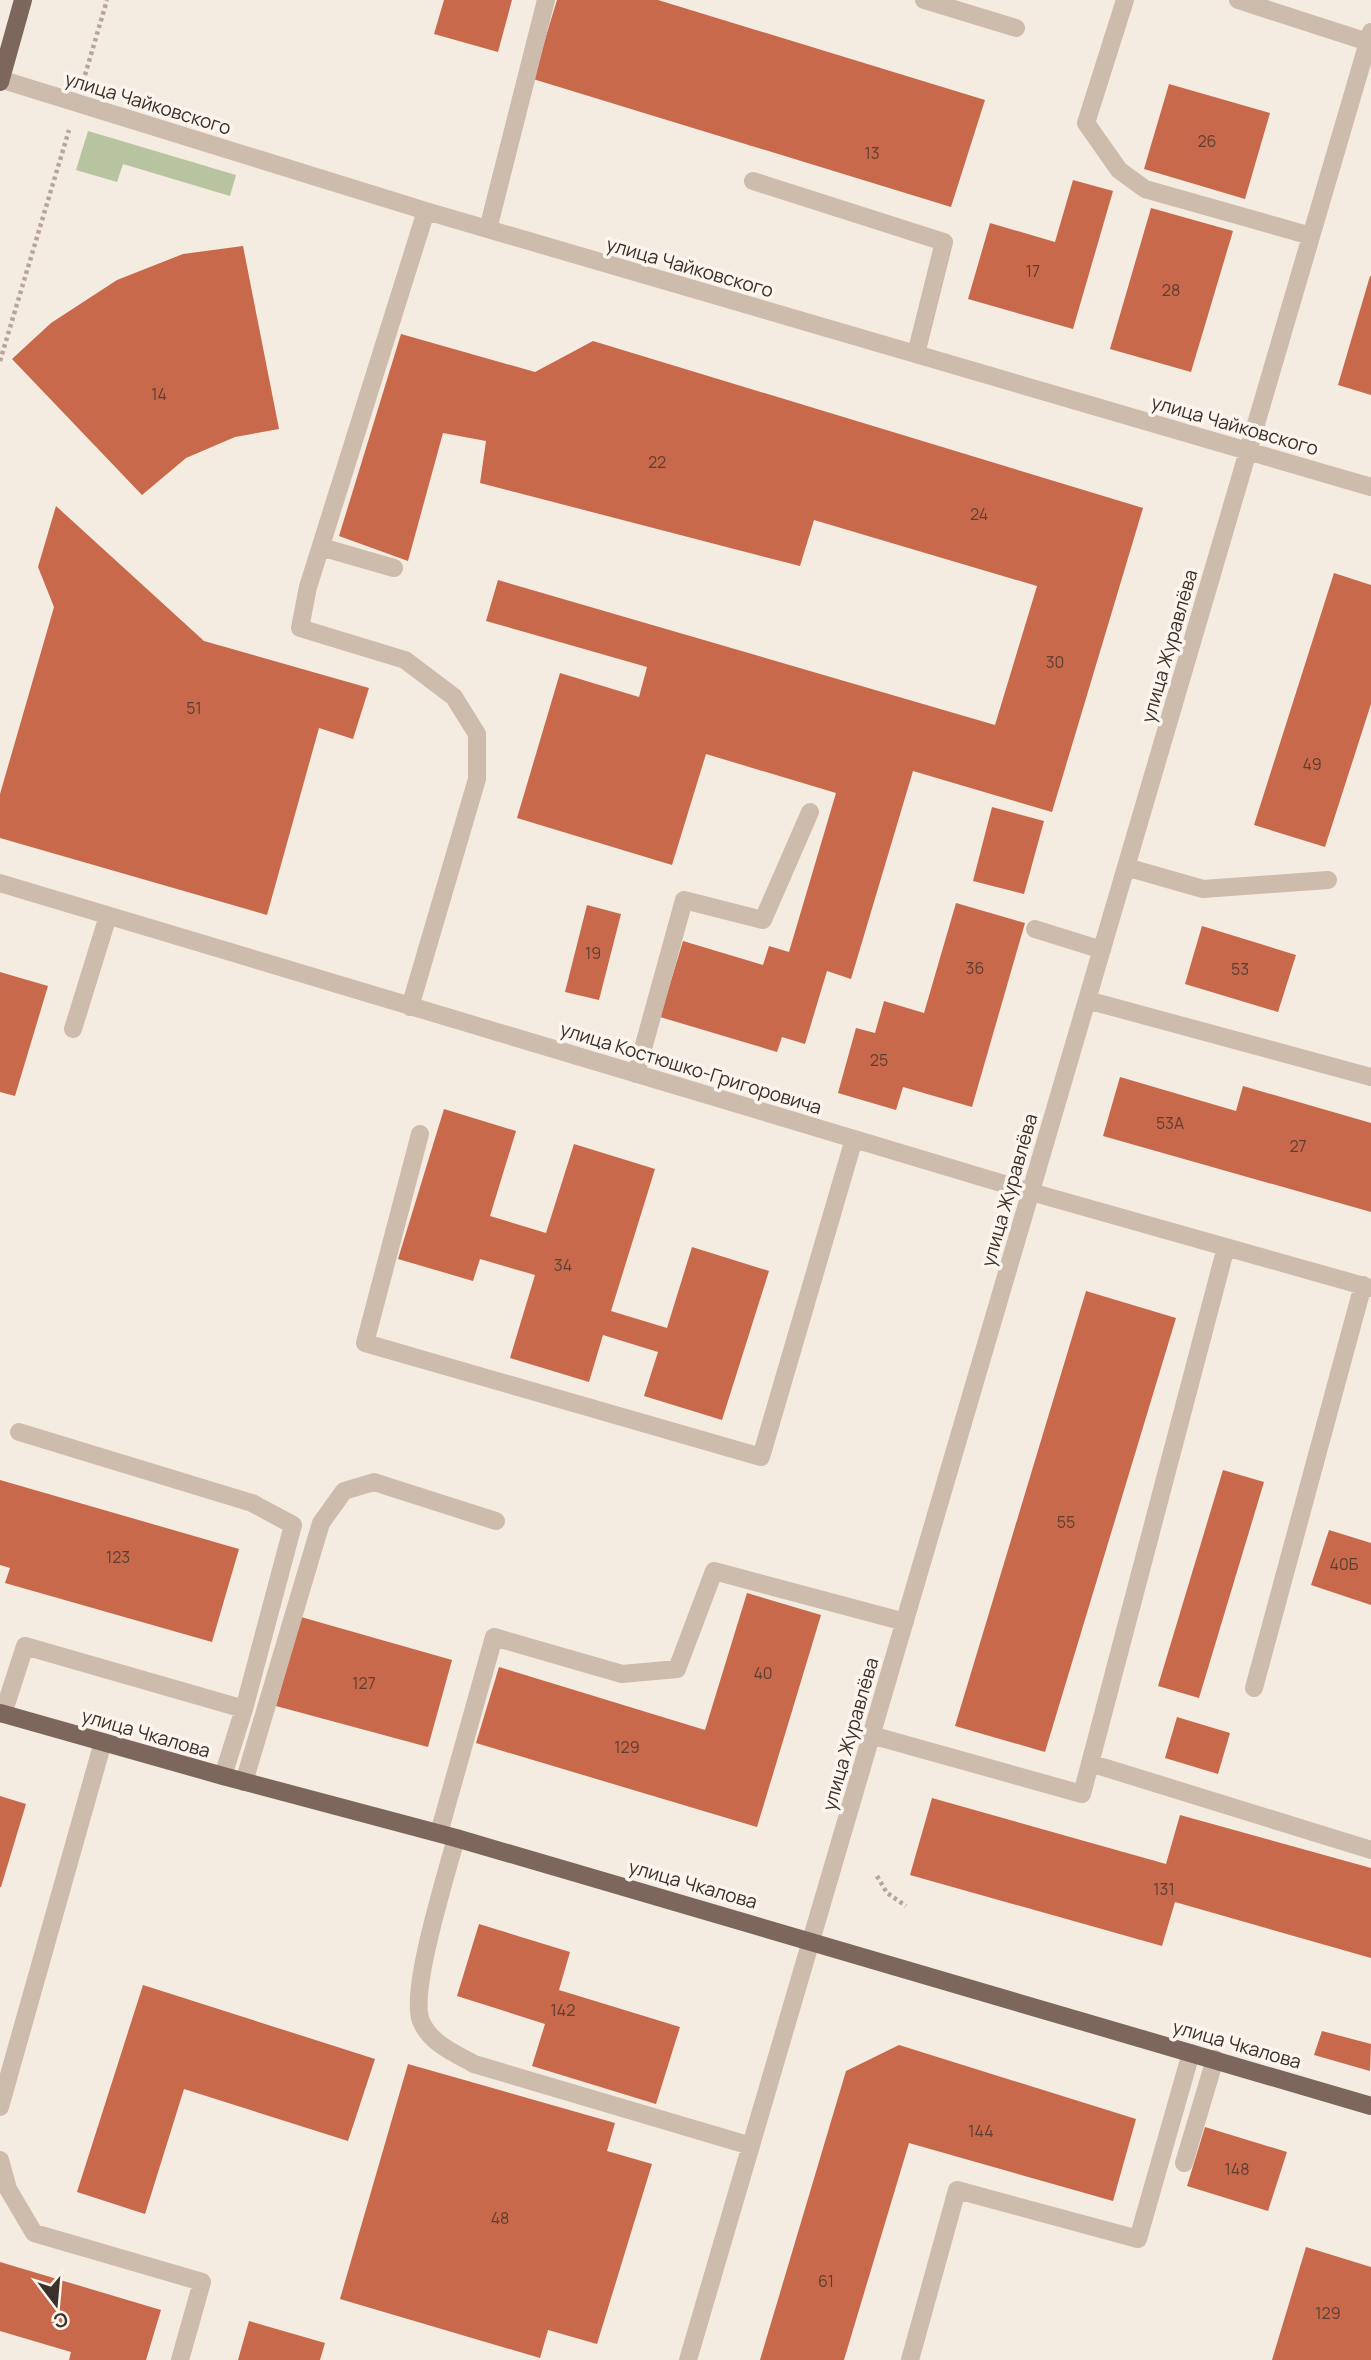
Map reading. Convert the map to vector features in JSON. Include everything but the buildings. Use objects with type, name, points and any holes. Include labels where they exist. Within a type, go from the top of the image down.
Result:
[{"type":"main road","points":[[0,80],[23,0]]},
{"type":"main road","name":"улица Чкалова","points":[[2,1714],[244,1782],[448,1835],[1371,2106]]},
{"type":"street","points":[[488,229],[546,0]]},
{"type":"street","points":[[924,0],[1016,28]]},
{"type":"street","points":[[1125,0],[1086,123],[1119,170],[1145,189],[1311,236]]},
{"type":"street","points":[[1238,0],[1370,37]]},
{"type":"street","name":"улица Журавлёва","points":[[688,2360],[1370,37]]},
{"type":"street","name":"улица Чайковского","points":[[0,80],[426,211],[1371,487]]},
{"type":"street","points":[[753,181],[944,242],[916,354]]},
{"type":"street","points":[[410,1007],[477,779],[477,734],[454,697],[405,660],[300,628],[308,587],[426,211]]},
{"type":"street","points":[[321,547],[394,568]]},
{"type":"street","points":[[636,1074],[684,900],[763,920],[810,812]]},
{"type":"street","points":[[1126,867],[1203,889],[1328,880]]},
{"type":"street","name":"улица Костюшко-Григоровича","points":[[0,883],[1031,1192],[1367,1287]]},
{"type":"street","points":[[72,1029],[108,916]]},
{"type":"street","points":[[1035,929],[1102,950]]},
{"type":"street","points":[[1087,1000],[1371,1077]]},
{"type":"street","points":[[420,1134],[365,1343],[761,1457],[854,1139]]},
{"type":"street","points":[[871,1735],[1082,1794],[1226,1247]]},
{"type":"street","points":[[1254,1688],[1367,1287]]},
{"type":"street","points":[[19,1432],[252,1503],[293,1525],[244,1709],[223,1776]]},
{"type":"street","points":[[244,1782],[321,1523],[344,1491],[374,1482],[496,1521]]},
{"type":"street","points":[[751,2146],[474,2064],[436,2042],[421,2020],[419,1982],[448,1835],[494,1637],[622,1674],[677,1669],[714,1571],[905,1622]]},
{"type":"street","points":[[2,1714],[25,1646],[244,1709]]},
{"type":"street","points":[[0,2107],[103,1742]]},
{"type":"street","points":[[1090,1763],[1371,1850]]},
{"type":"street","points":[[910,2360],[957,2190],[1138,2239],[1191,2053]]},
{"type":"street","points":[[1184,2163],[1215,2059]]},
{"type":"street","points":[[0,2160],[8,2189],[34,2233],[202,2282],[180,2360]]},
{"type":"path","points":[[0,361],[53,182]]},
{"type":"path","points":[[877,1876],[887,1892],[906,1906]]},
{"type":"green space","points":[[88,131],[236,175],[230,196],[123,164],[117,182],[76,170]]}]
